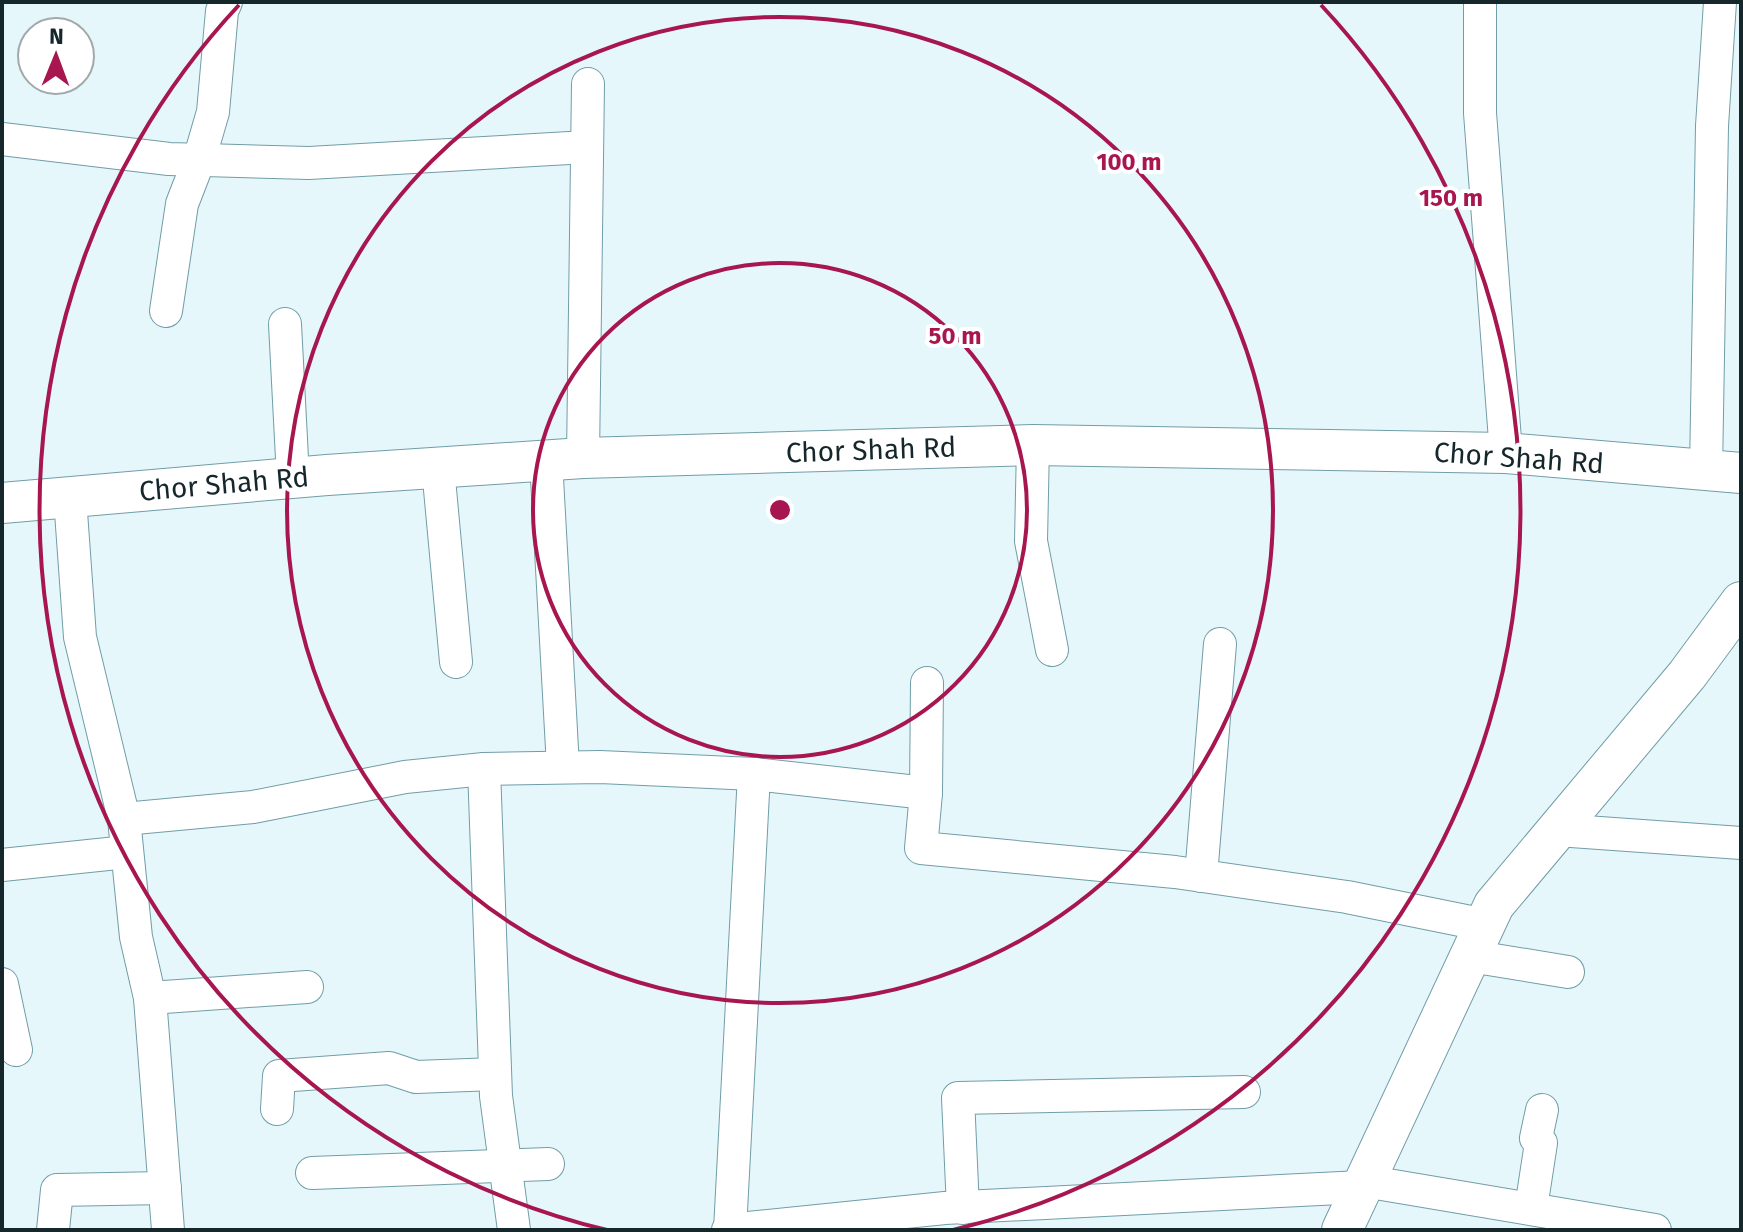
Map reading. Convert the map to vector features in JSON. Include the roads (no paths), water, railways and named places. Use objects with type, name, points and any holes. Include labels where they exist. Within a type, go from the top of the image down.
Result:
[{"type":"street","points":[[166,311],[182,204],[213,112],[222,11],[226,2]]},
{"type":"street","points":[[1480,2],[1480,113],[1506,453]]},
{"type":"street","points":[[1720,2],[1712,126],[1724,472]]},
{"type":"street","points":[[563,767],[564,459],[587,147],[588,84]]},
{"type":"street","points":[[2,139],[169,159],[309,163],[587,147]]},
{"type":"street","points":[[285,324],[293,478]]},
{"type":"street","points":[[1033,445],[1031,541],[1052,650]]},
{"type":"street","name":"Chor Shah Rd","points":[[2,503],[564,459],[1033,445],[1506,453],[1724,472]]},
{"type":"street","points":[[438,468],[456,662]]},
{"type":"street","points":[[70,498],[80,637],[124,819],[136,937],[150,998],[168,1230]]},
{"type":"street","points":[[1342,1230],[1494,905],[1687,675],[1741,602]]},
{"type":"street","points":[[1201,876],[1220,644]]},
{"type":"street","points":[[927,683],[926,793],[921,848],[1201,876],[1347,897],[1568,972]]},
{"type":"street","points":[[124,819],[253,807],[405,777],[484,769],[563,767],[754,774],[926,793]]},
{"type":"street","points":[[484,769],[495,1074],[514,1230]]},
{"type":"street","points":[[754,774],[729,1230],[963,1208],[1036,1217],[1363,1184],[1531,1208],[1655,1230]]},
{"type":"street","points":[[1557,830],[1741,843]]},
{"type":"street","points":[[2,865],[127,852]]},
{"type":"street","points":[[2,984],[16,1050]]},
{"type":"street","points":[[150,998],[307,987]]},
{"type":"street","points":[[277,1109],[279,1076],[389,1068],[416,1077],[495,1074]]},
{"type":"street","points":[[963,1208],[958,1098],[1244,1092]]},
{"type":"street","points":[[1531,1208],[1541,1143],[1536,1138],[1542,1110]]},
{"type":"street","points":[[312,1173],[548,1164]]},
{"type":"street","points":[[53,1230],[57,1190],[165,1188]]}]
